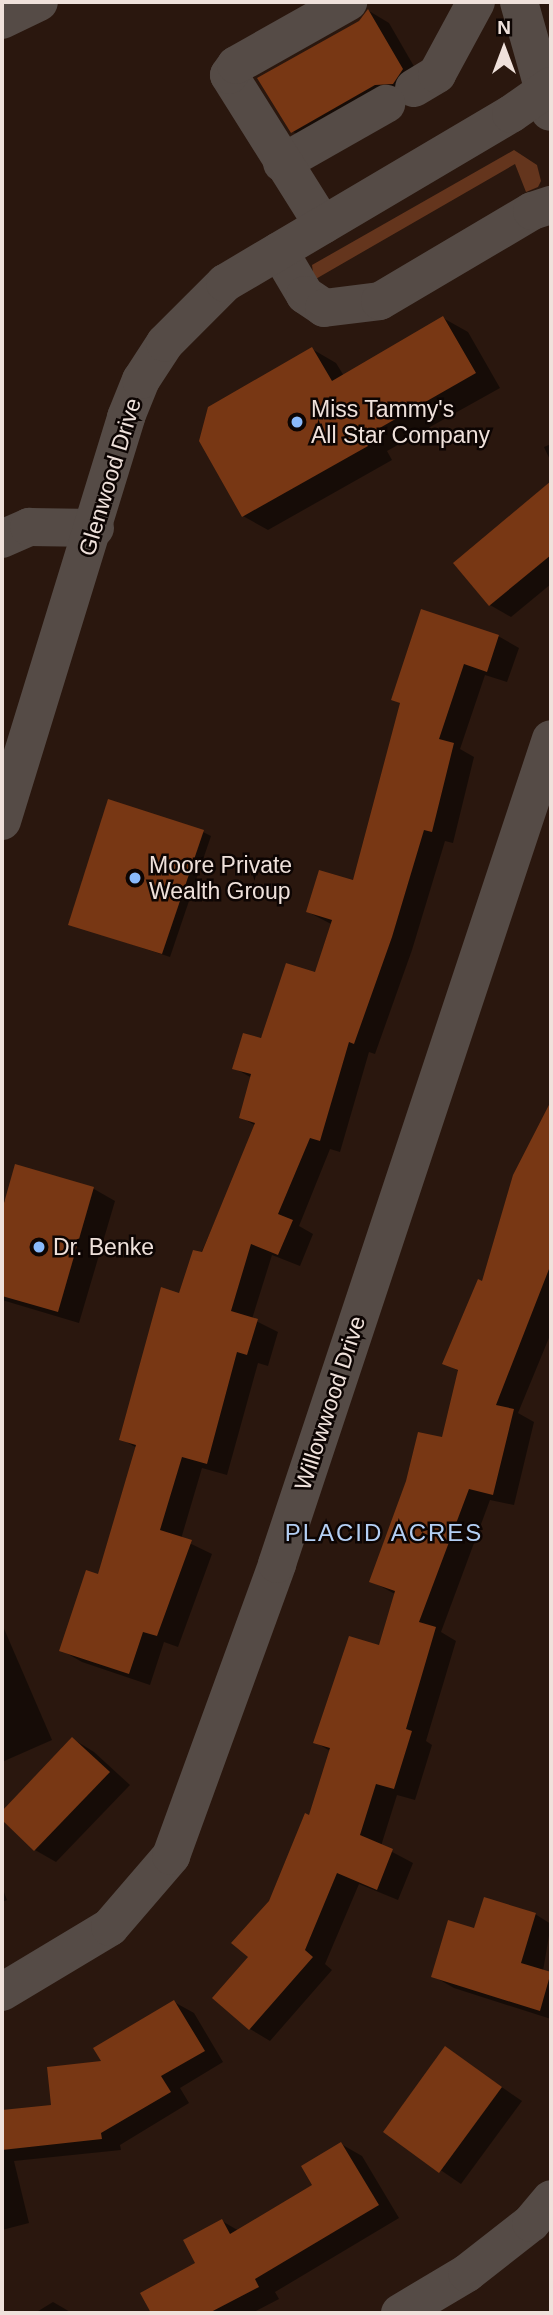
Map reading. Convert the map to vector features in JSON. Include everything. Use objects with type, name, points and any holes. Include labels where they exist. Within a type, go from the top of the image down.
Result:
[{"type":"street","points":[[2,20],[39,2]]},
{"type":"street","points":[[323,225],[229,75],[236,65],[348,2]]},
{"type":"street","points":[[282,163],[437,74],[476,2]]},
{"type":"street","points":[[519,2],[549,97]]},
{"type":"street","name":"Glenwood Drive","points":[[2,821],[12,755],[95,528],[126,417],[141,380],[165,343],[225,284],[323,225],[549,97]]},
{"type":"street","points":[[279,251],[305,295],[324,308],[380,301],[532,211],[551,205]]},
{"type":"street","points":[[2,539],[29,527],[95,528]]},
{"type":"street","name":"Willowwood Drive","points":[[2,1992],[110,1927],[170,1856],[277,1564],[551,739]]},
{"type":"street","points":[[400,2313],[467,2273],[531,2223],[551,2199]]},
{"type":"shaded area","points":[[514,150],[537,165],[541,181],[538,187],[526,192],[515,164],[314,280],[312,265]]},
{"type":"building","points":[[368,9],[403,69],[393,84],[375,85],[291,133],[257,78],[359,21]]},
{"type":"building","name":"Miss Tammy's All Star Company","points":[[443,316],[476,373],[364,437],[368,446],[242,517],[199,441],[208,407],[312,347],[332,381]]},
{"type":"building","points":[[551,481],[551,555],[489,606],[453,563]]},
{"type":"building","points":[[421,609],[499,635],[487,672],[464,664],[439,739],[454,743],[432,832],[424,830],[392,937],[354,1044],[349,1042],[320,1141],[310,1138],[278,1214],[293,1220],[278,1255],[251,1244],[231,1311],[258,1319],[247,1355],[237,1352],[207,1464],[182,1457],[160,1530],[192,1540],[157,1636],[143,1632],[129,1674],[59,1651],[86,1570],[98,1574],[136,1445],[119,1440],[161,1287],[179,1293],[193,1250],[202,1252],[255,1123],[239,1118],[251,1074],[232,1069],[243,1033],[261,1038],[286,963],[315,972],[332,920],[306,912],[319,870],[353,880],[400,703],[391,700]]},
{"type":"building","name":"Moore Private Wealth Group","points":[[108,799],[204,830],[162,954],[68,925]]},
{"type":"building","points":[[551,1101],[551,1264],[496,1405],[514,1409],[493,1495],[469,1489],[419,1622],[436,1627],[406,1729],[412,1731],[394,1789],[376,1784],[360,1835],[393,1849],[377,1890],[337,1873],[305,1950],[313,1957],[249,2030],[212,1998],[248,1957],[231,1943],[269,1901],[305,1813],[309,1815],[330,1748],[313,1743],[349,1636],[379,1645],[395,1591],[369,1582],[406,1481],[418,1432],[442,1437],[458,1370],[442,1364],[478,1279],[482,1281],[513,1175]]},
{"type":"building","name":"Dr. Benke","points":[[15,1164],[94,1187],[58,1312],[2,1296],[2,1210]]},
{"type":"building","points":[[72,1737],[110,1772],[34,1851],[2,1820],[2,1811]]},
{"type":"building","points":[[484,1897],[536,1913],[521,1963],[551,1972],[540,2011],[431,1977],[448,1920],[474,1928]]},
{"type":"building","points":[[174,2000],[205,2051],[161,2076],[171,2092],[101,2133],[102,2139],[2,2150],[2,2110],[51,2105],[47,2067],[101,2061],[93,2048]]},
{"type":"building","points":[[445,2046],[502,2087],[439,2173],[383,2132]]},
{"type":"building","points":[[341,2142],[379,2205],[255,2279],[259,2287],[209,2313],[151,2313],[140,2293],[195,2263],[183,2240],[222,2219],[230,2234],[312,2185],[301,2166]]},
{"type":"place","name":"Miss Tammy's All Star Company","points":[[297,422]]},
{"type":"place","name":"Moore Private Wealth Group","points":[[135,878]]},
{"type":"place","name":"Dr. Benke","points":[[39,1247]]},
{"type":"district","name":"PLACID ACRES","points":[[384,1533]]}]
